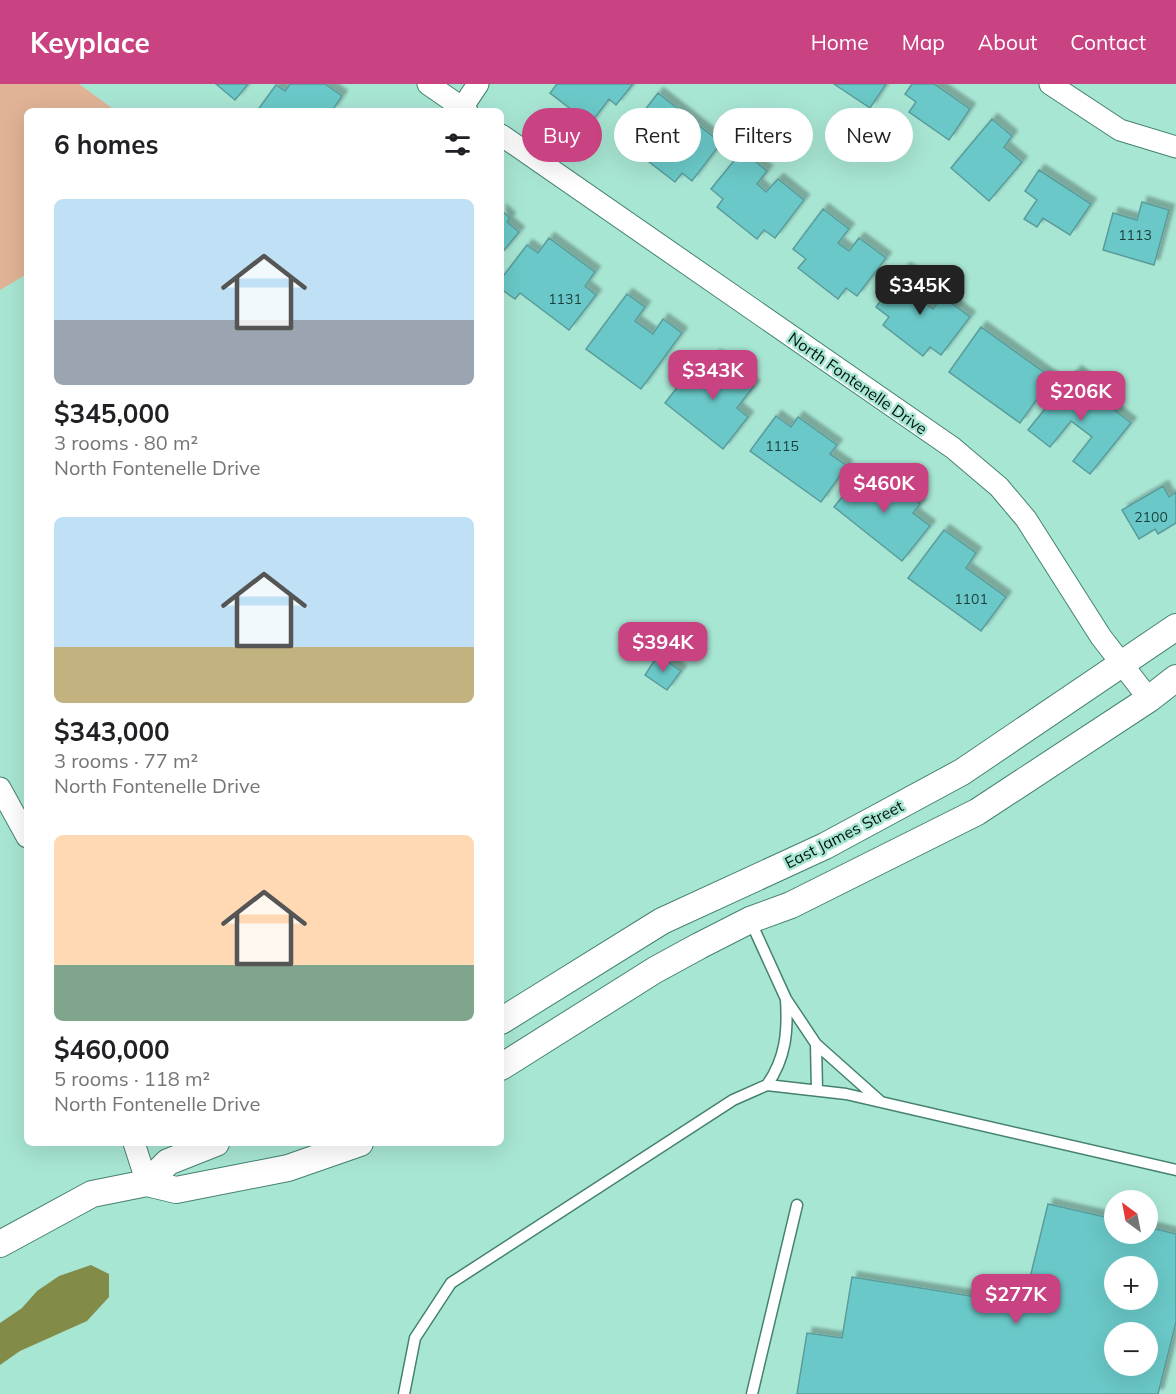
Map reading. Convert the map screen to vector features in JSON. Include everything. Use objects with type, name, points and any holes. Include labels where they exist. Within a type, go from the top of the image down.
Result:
[{"type":"street","points":[[428,84],[463,108]]},
{"type":"street","points":[[465,108],[478,84]]},
{"type":"street","points":[[1050,84],[1120,130],[1176,147]]},
{"type":"street","name":"North Fontenelle Drive","points":[[504,137],[953,448],[999,487],[1026,519],[1101,637],[1149,699]]},
{"type":"street","name":"East James Street","points":[[504,1019],[662,921],[825,846],[962,772],[1176,627]]},
{"type":"street","points":[[504,1065],[655,970],[750,920],[791,904],[977,812],[1149,699],[1176,678]]},
{"type":"street","points":[[0,788],[24,832]]},
{"type":"street","points":[[135,1146],[147,1183]]},
{"type":"street","points":[[147,1183],[168,1162],[208,1146]]},
{"type":"street","points":[[0,1244],[92,1194],[147,1183],[176,1190],[288,1168],[351,1146]]},
{"type":"lane","points":[[750,920],[786,999],[816,1044],[880,1102]]},
{"type":"lane","points":[[767,1085],[779,1068],[788,1032],[786,999]]},
{"type":"lane","points":[[816,1044],[817,1090]]},
{"type":"lane","points":[[404,1394],[415,1338],[451,1283],[733,1100],[767,1085],[817,1090],[880,1102],[1176,1170]]},
{"type":"lane","points":[[752,1394],[797,1205]]},
{"type":"shaded area","points":[[0,84],[79,84],[112,108],[24,108],[24,276],[0,290]]},
{"type":"shaded area","points":[[91,1265],[109,1274],[109,1297],[87,1321],[20,1351],[0,1365],[0,1323],[22,1308],[37,1291],[59,1276]]},
{"type":"building","points":[[216,84],[248,84],[235,100]]},
{"type":"building","points":[[290,84],[325,84],[342,96],[334,108],[259,108],[276,85],[285,91]]},
{"type":"building","points":[[557,84],[633,84],[616,105],[609,99],[602,108],[569,108],[550,93]]},
{"type":"building","points":[[834,84],[886,84],[870,108]]},
{"type":"building","points":[[912,84],[934,84],[970,109],[949,140],[913,115],[912,108],[916,102],[905,94]]},
{"type":"building","points":[[658,93],[677,108],[646,108]]},
{"type":"building","points":[[992,119],[1012,136],[1004,147],[1022,162],[989,201],[951,168]]},
{"type":"building","points":[[701,127],[713,137],[713,153],[692,181],[682,173],[675,182],[649,162],[701,162]]},
{"type":"building","points":[[733,162],[756,162],[767,171],[757,184],[766,192],[778,179],[804,200],[775,238],[764,230],[757,239],[717,207],[723,199],[711,189]]},
{"type":"building","points":[[1039,170],[1091,204],[1070,235],[1043,218],[1037,227],[1024,219],[1037,200],[1025,191]]},
{"type":"building","points":[[1142,202],[1169,210],[1154,265],[1103,250],[1113,213],[1137,220]]},
{"type":"building","points":[[823,209],[849,229],[838,243],[849,251],[859,238],[886,258],[857,296],[846,288],[838,299],[798,268],[806,259],[793,249]]},
{"type":"building","points":[[504,213],[510,218],[507,222],[519,232],[504,250]]},
{"type":"building","points":[[549,238],[595,272],[585,286],[596,295],[569,330],[520,293],[515,299],[504,291],[504,275],[527,245],[538,253]]},
{"type":"building","points":[[905,268],[932,288],[922,301],[933,309],[942,296],[970,317],[941,355],[930,347],[923,356],[883,325],[889,317],[876,307]]},
{"type":"building","points":[[627,294],[645,307],[635,321],[653,334],[663,319],[682,333],[641,389],[586,349]]},
{"type":"building","points":[[981,327],[1052,378],[1020,423],[949,372]]},
{"type":"building","points":[[715,355],[754,386],[737,408],[748,417],[723,449],[665,403],[688,374],[695,380]]},
{"type":"building","points":[[1076,371],[1085,378],[1081,384],[1131,423],[1090,474],[1073,461],[1092,437],[1071,421],[1050,447],[1028,430]]},
{"type":"building","points":[[776,416],[791,427],[798,417],[837,445],[830,454],[847,466],[821,502],[750,451]]},
{"type":"building","points":[[882,474],[920,504],[913,513],[930,526],[902,561],[834,507],[860,475],[873,485]]},
{"type":"building","points":[[1163,486],[1169,497],[1176,492],[1176,523],[1158,534],[1155,529],[1139,539],[1122,510]]},
{"type":"building","points":[[944,530],[976,553],[966,568],[1006,597],[981,631],[908,578]]},
{"type":"building","points":[[658,655],[681,671],[667,690],[645,675]]},
{"type":"building","points":[[1048,1204],[1104,1217],[1104,1244],[1158,1244],[1158,1230],[1176,1234],[1176,1322],[1158,1394],[797,1394],[807,1333],[842,1338],[852,1277],[1040,1307],[1045,1292],[1028,1286]]}]
